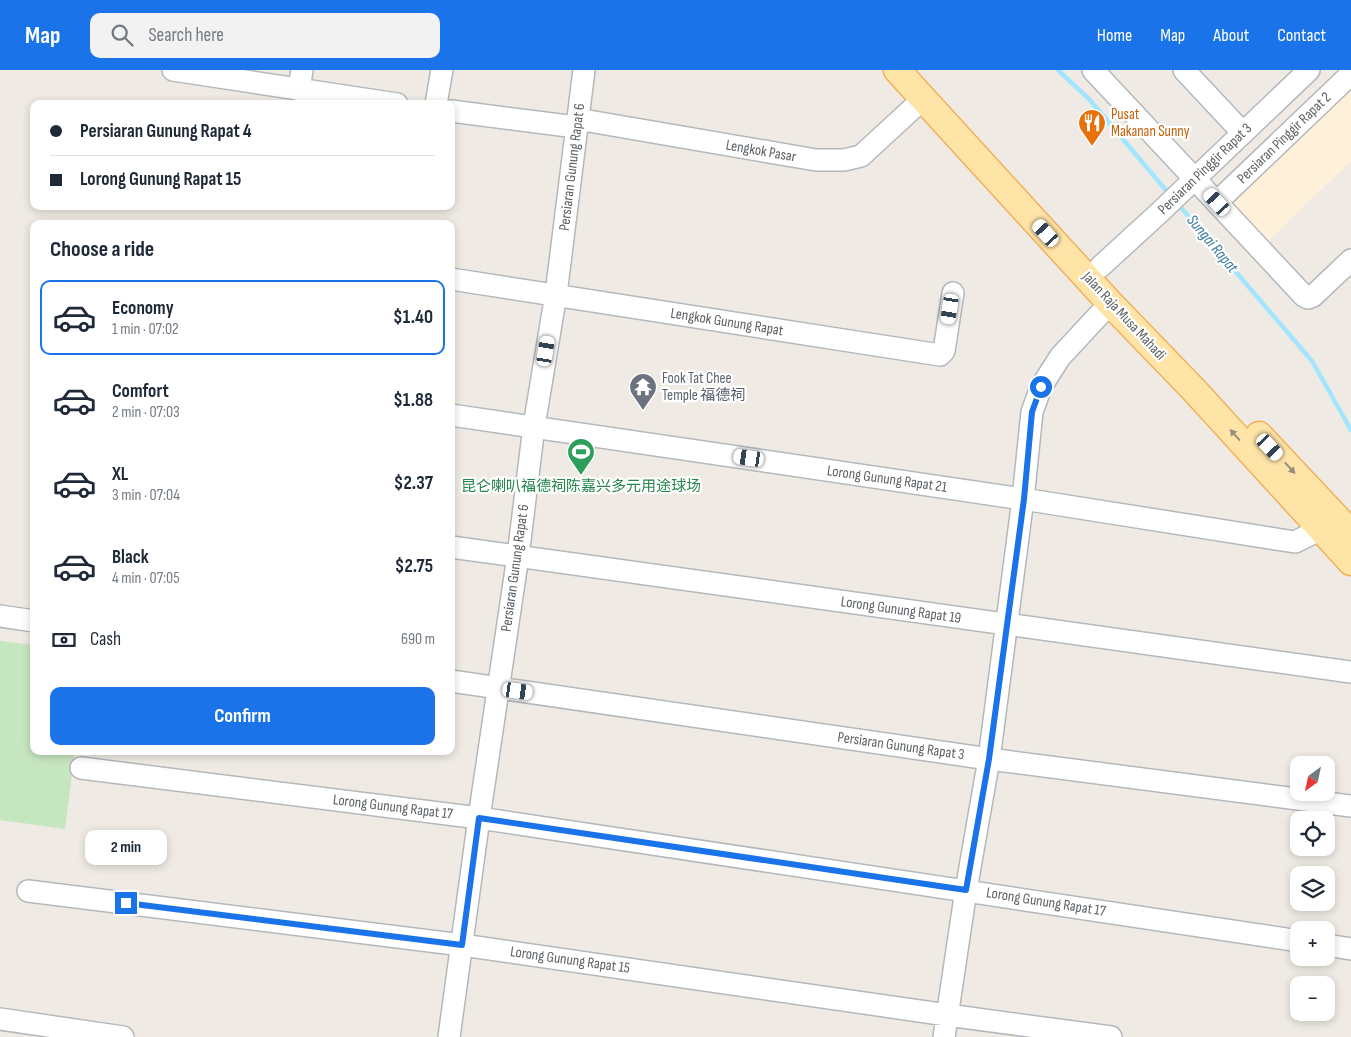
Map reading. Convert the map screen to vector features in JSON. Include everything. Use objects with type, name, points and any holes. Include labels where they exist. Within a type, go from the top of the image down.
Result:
[{"type":"main road","name":"Jalan Raja Musa Mahadi","points":[[897,70],[1351,562]]},
{"type":"main road","name":"Jalan Raja Musa Mahadi","points":[[917,70],[1351,533]]},
{"type":"main road","points":[[1059,246],[1082,265],[1100,267],[1097,279],[1110,303]]},
{"type":"street","points":[[173,70],[300,80],[381,100]]},
{"type":"street","points":[[437,100],[442,70]]},
{"type":"street","name":"Persiaran Gunung Rapat 6","points":[[450,1037],[479,818],[518,556],[534,426],[556,294],[584,70]]},
{"type":"street","points":[[1093,70],[1188,185],[1217,202],[1304,296],[1308,298],[1313,296],[1351,260]]},
{"type":"street","points":[[1184,70],[1242,132]]},
{"type":"street","name":"Persiaran Pinggir Rapat 3","points":[[1100,267],[1159,214],[1242,132],[1309,70]]},
{"type":"street","name":"Persiaran Pinggir Rapat 2","points":[[1217,202],[1351,74]]},
{"type":"street","name":"Lengkok Pasar","points":[[455,111],[577,123],[816,160],[844,160],[861,156],[924,98]]},
{"type":"street","name":"Lengkok Gunung Rapat","points":[[455,280],[940,355],[944,351],[953,293]]},
{"type":"street","points":[[944,1037],[966,890],[989,759],[1024,499],[1032,412],[1041,387],[1060,357],[1110,303]]},
{"type":"street","name":"Lorong Gunung Rapat 21","points":[[455,416],[1024,499],[1295,542],[1321,530]]},
{"type":"street","name":"Lorong Gunung Rapat 19","points":[[455,548],[1351,672]]},
{"type":"street","points":[[0,616],[30,620]]},
{"type":"street","name":"Persiaran Gunung Rapat 3","points":[[455,682],[989,759],[1351,806]]},
{"type":"street","name":"Lorong Gunung Rapat 17","points":[[80,768],[479,818],[1290,940]]},
{"type":"street","name":"Lorong Gunung Rapat 15","points":[[28,891],[462,945],[1111,1037]]},
{"type":"street","points":[[1335,946],[1351,949]]},
{"type":"street","points":[[0,1019],[28,1030],[122,1037]]},
{"type":"shaded area","points":[[1337,70],[1351,70],[1351,161],[1264,245],[1212,192]]},
{"type":"green space","points":[[0,641],[30,645],[30,755],[74,755],[65,829],[0,820]]},
{"type":"waterway","name":"Sungai Rapat","points":[[1058,70],[1089,99],[1170,195]]},
{"type":"waterway","name":"Sungai Rapat","points":[[1177,203],[1312,361],[1351,430]]},
{"type":"place","name":"Pusat Makanan Sunny","points":[[1092,147]]},
{"type":"place","name":"Fook Tat Chee Temple 福德祠","points":[[643,411]]},
{"type":"place","name":"昆仑喇叭福德祠陈嘉兴多元用途球场","points":[[581,476]]},
{"type":"route","points":[[126,903],[462,945],[479,818],[966,890],[989,759],[1024,499],[1032,412],[1041,387]]}]
